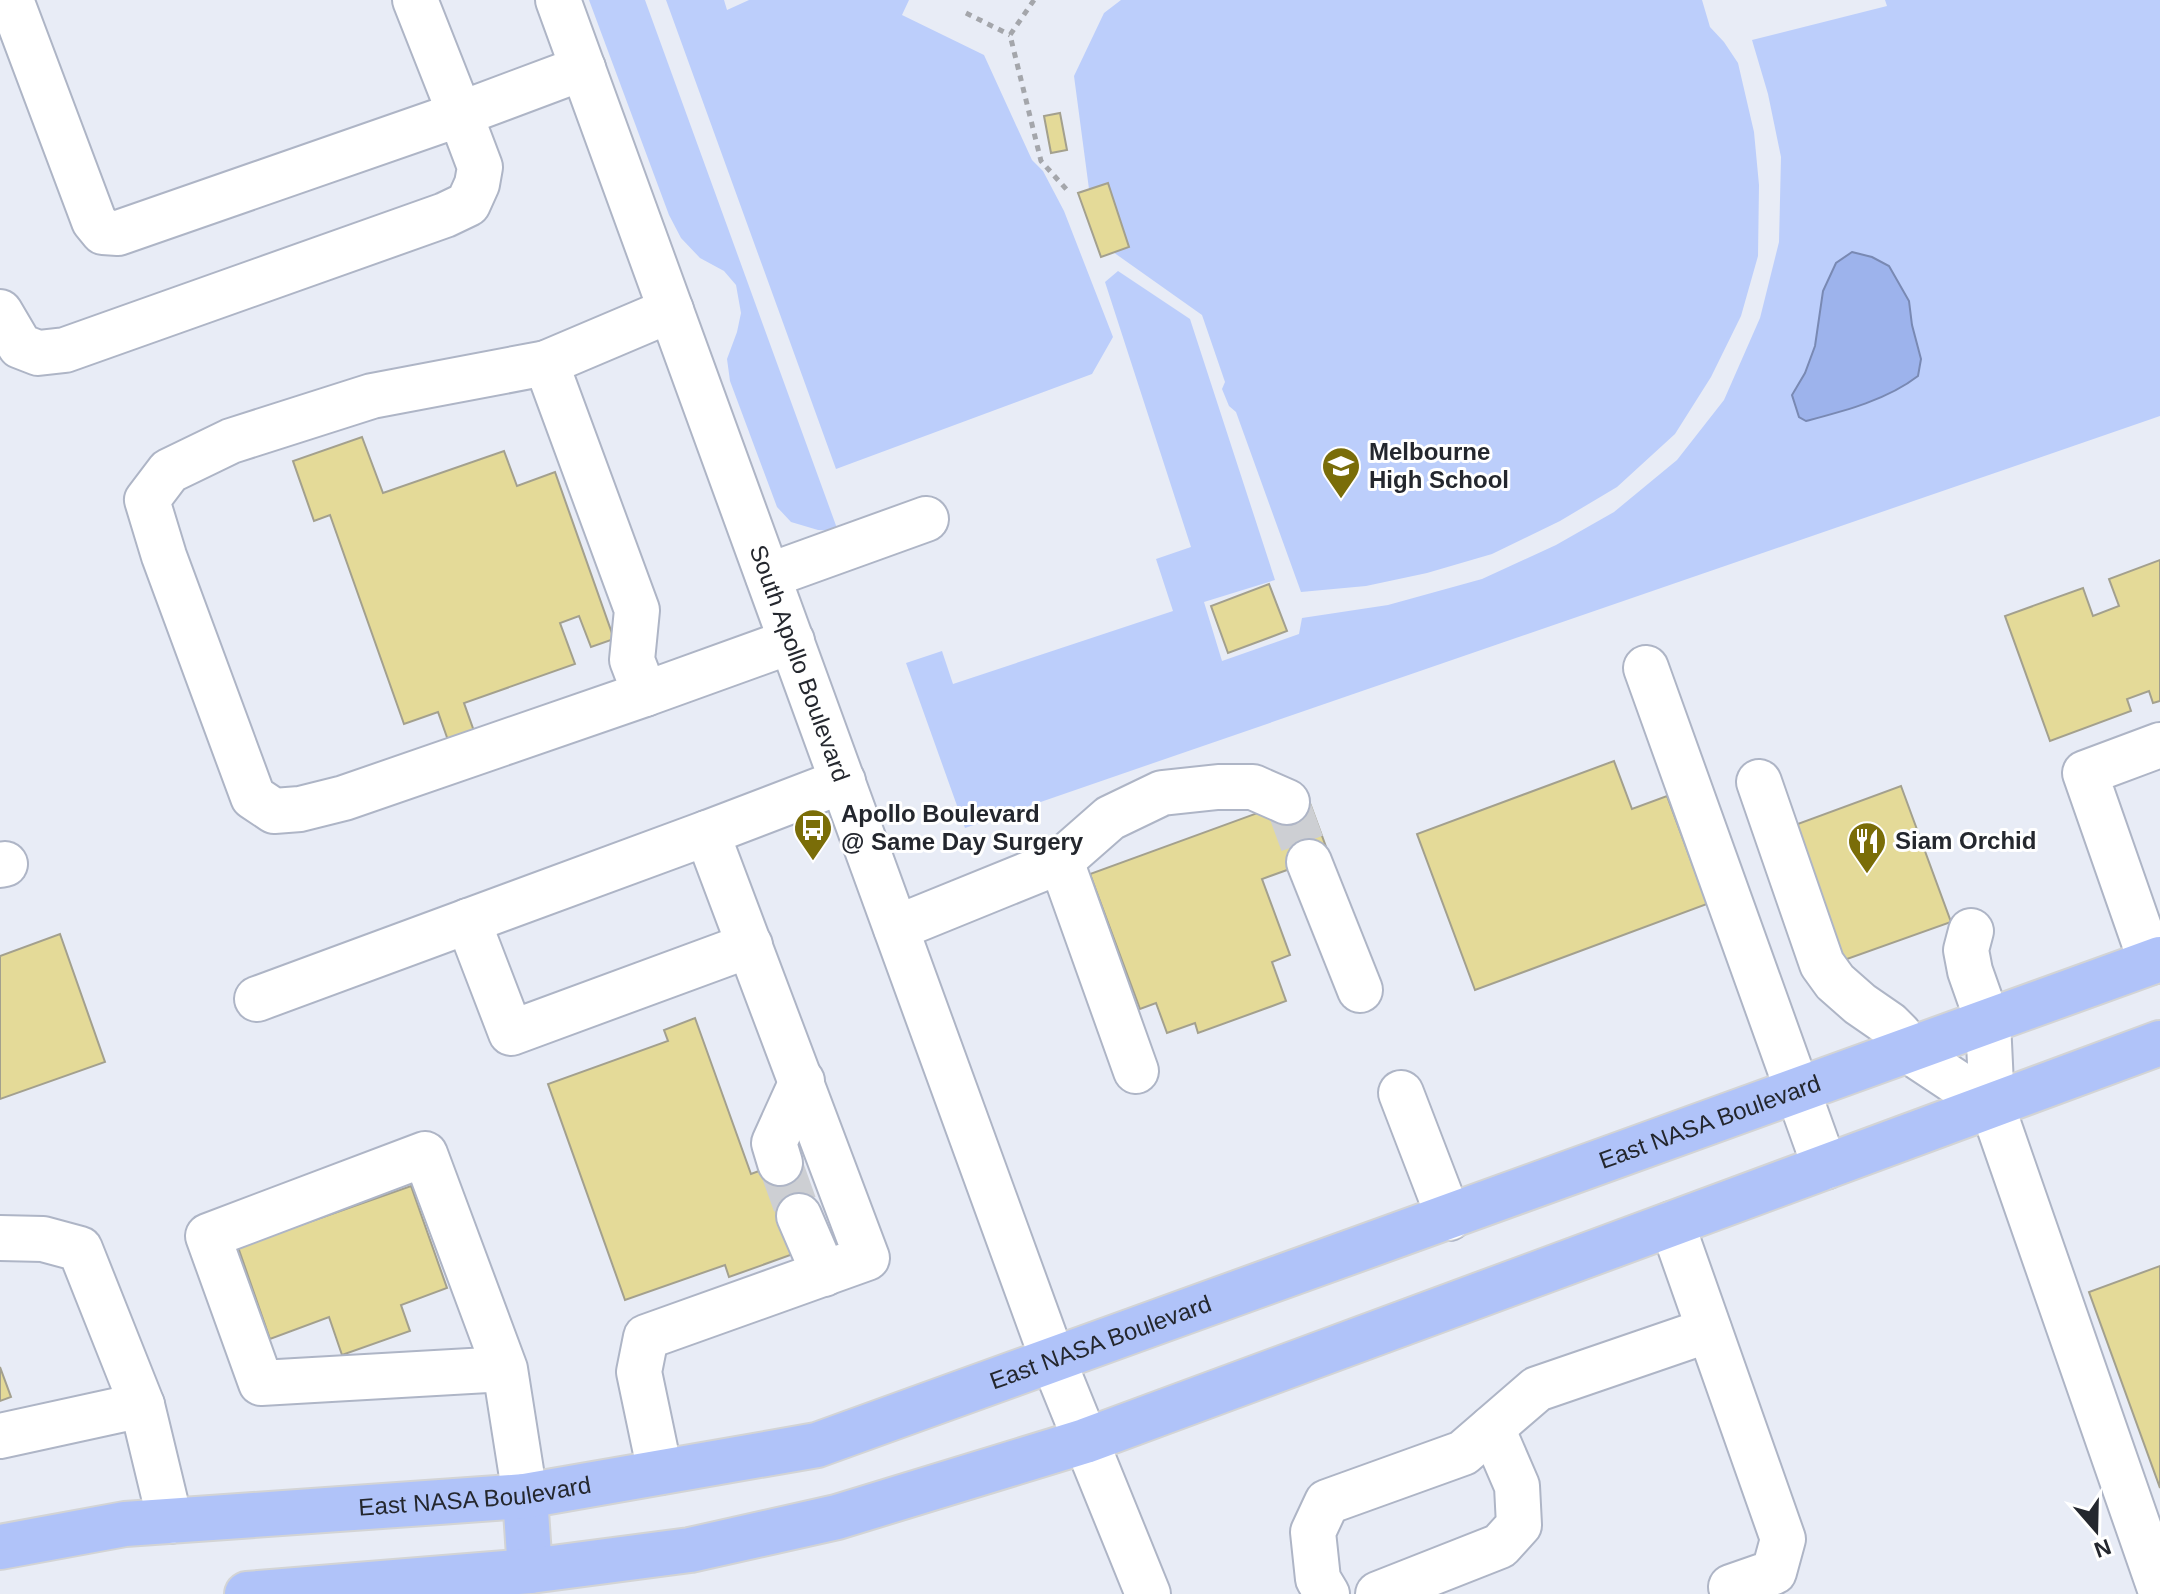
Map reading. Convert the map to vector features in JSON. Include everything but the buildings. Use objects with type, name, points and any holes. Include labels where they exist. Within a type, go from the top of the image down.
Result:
[{"type":"main road","name":"East NASA Boulevard","points":[[0,1547],[125,1524],[525,1496],[817,1445],[2156,961]]},
{"type":"main road","points":[[247,1594],[530,1571],[690,1550],[837,1517],[1085,1441],[2160,1043]]},
{"type":"main road","points":[[525,1496],[530,1571]]},
{"type":"street","points":[[11,0],[94,221],[103,232],[118,233],[583,68]]},
{"type":"street","points":[[0,312],[20,346],[38,353],[65,350],[445,215],[468,204],[480,167],[415,0]]},
{"type":"street","name":"South Apollo Boulevard","points":[[558,0],[1053,1360],[1148,1594]]},
{"type":"street","points":[[671,310],[546,363],[372,396],[231,441],[169,471],[147,500],[164,556],[253,797],[274,811],[300,809],[344,798],[792,641]]},
{"type":"street","points":[[546,363],[637,610],[632,660],[645,694]]},
{"type":"street","points":[[768,576],[926,519]]},
{"type":"street","points":[[1646,668],[1825,1167]]},
{"type":"street","points":[[2156,961],[2085,773],[2160,745]]},
{"type":"street","points":[[257,999],[843,781]]},
{"type":"street","points":[[1759,782],[1822,964],[1835,982],[1889,1024],[1909,1051],[1992,1106]]},
{"type":"street","points":[[896,928],[1061,861],[1110,818],[1162,793],[1253,787],[1287,802]]},
{"type":"street","points":[[660,1472],[639,1372],[646,1337],[867,1258],[707,833]]},
{"type":"street","points":[[1061,861],[1136,1071]]},
{"type":"street","points":[[1309,862],[1360,990]]},
{"type":"street","points":[[468,921],[511,1033],[750,945]]},
{"type":"street","points":[[1971,931],[1966,950],[1988,1022],[1992,1106],[2160,1589]]},
{"type":"street","points":[[780,1163],[774,1143],[802,1081]]},
{"type":"street","points":[[1401,1093],[1449,1218]]},
{"type":"street","points":[[505,1369],[261,1383],[208,1236],[425,1154],[505,1369],[525,1496]]},
{"type":"street","points":[[799,1216],[824,1274]]},
{"type":"street","points":[[1672,1224],[1783,1539],[1774,1572],[1731,1587]]},
{"type":"street","points":[[0,1238],[43,1239],[80,1249],[142,1405],[170,1521]]},
{"type":"street","points":[[1327,1594],[1318,1579],[1313,1532],[1327,1502],[1463,1453],[1537,1389],[1709,1330]]},
{"type":"street","points":[[0,1436],[142,1405]]},
{"type":"street","points":[[1378,1594],[1500,1546],[1519,1525],[1517,1486],[1492,1428]]},
{"type":"path","points":[[1034,0],[1010,35],[1041,161],[1067,190]]},
{"type":"path","points":[[966,13],[1010,35]]},
{"type":"shaded area","points":[[0,0],[2160,0],[2160,1594],[0,1594]]},
{"type":"shaded area","points":[[589,0],[645,0],[838,531],[818,530],[791,522],[777,507],[730,381],[727,359],[741,313],[736,285],[724,271],[700,258],[681,238],[669,215]]},
{"type":"shaded area","points":[[666,0],[724,0],[727,10],[749,0],[909,0],[902,15],[984,55],[1032,160],[1043,171],[1064,211],[1113,337],[1092,374],[836,469]]},
{"type":"shaded area","points":[[1121,0],[1702,0],[1710,27],[1738,63],[1754,132],[1759,185],[1758,256],[1741,316],[1711,377],[1675,434],[1617,487],[1560,521],[1492,554],[1427,573],[1366,586],[1301,592],[1236,412],[1229,406],[1222,389],[1225,382],[1202,315],[1113,252],[1129,247],[1108,184],[1089,189],[1074,76],[1104,13]]},
{"type":"shaded area","points":[[1885,0],[2160,0],[2160,416],[965,828],[906,663],[942,651],[953,684],[1173,611],[1156,559],[1191,547],[1105,282],[1118,271],[1190,319],[1275,580],[1204,602],[1222,661],[1299,634],[1302,618],[1388,605],[1482,579],[1556,545],[1614,512],[1677,460],[1724,400],[1760,318],[1779,242],[1781,157],[1768,94],[1752,40],[1887,6]]},
{"type":"shaded area","points":[[1852,252],[1872,257],[1889,266],[1909,301],[1921,359],[1918,376],[1879,398],[1806,421],[1799,417],[1792,395],[1805,373],[1815,346],[1823,291],[1836,263]]},
{"type":"tunnel","points":[[1287,802],[1309,862]]},
{"type":"tunnel","points":[[780,1163],[799,1216]]},
{"type":"place","name":"Melbourne High School","points":[[1341,500]]},
{"type":"place","name":"Apollo Boulevard @ Same Day Surgery","points":[[813,862]]},
{"type":"place","name":"Siam Orchid","points":[[1867,875]]}]
